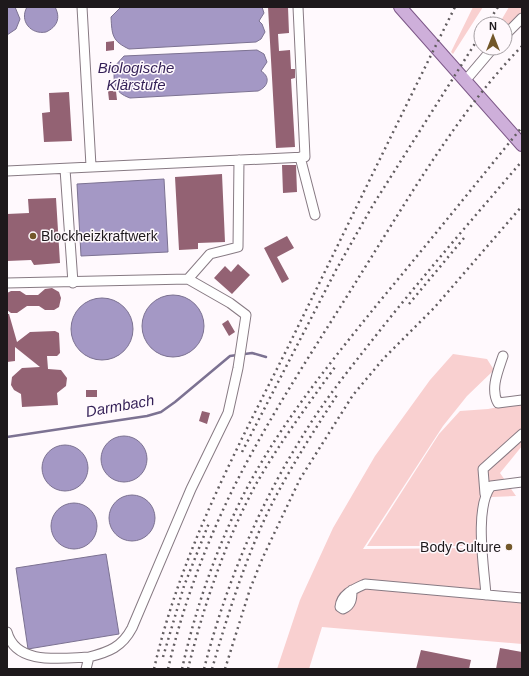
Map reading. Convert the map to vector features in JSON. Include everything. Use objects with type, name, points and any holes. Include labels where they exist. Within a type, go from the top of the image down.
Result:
[{"type":"main road","points":[[400,7],[522,144]]},
{"type":"lane","points":[[82,7],[91,166]]},
{"type":"lane","points":[[7,171],[65,170],[91,166],[305,157],[298,7]]},
{"type":"lane","points":[[513,27],[522,18]]},
{"type":"lane","points":[[465,81],[486,56]]},
{"type":"lane","points":[[300,157],[315,215]]},
{"type":"lane","points":[[188,279],[210,254],[238,246],[239,160]]},
{"type":"lane","points":[[65,170],[73,283]]},
{"type":"lane","points":[[7,283],[73,283],[188,279],[230,303],[246,315],[238,368],[228,413],[192,489],[130,631],[118,646],[111,650],[89,657],[53,658],[32,656],[14,646],[7,632]]},
{"type":"lane","points":[[503,356],[497,374],[494,396],[498,403],[507,404],[522,400]]},
{"type":"lane","points":[[486,595],[482,518],[485,494],[483,469],[522,434]]},
{"type":"lane","points":[[485,494],[491,486],[522,482]]},
{"type":"lane","points":[[352,590],[364,584],[522,598]]},
{"type":"lane","points":[[86,669],[89,657]]},
{"type":"shaded area","points":[[473,7],[483,7],[477,16],[473,16],[473,23],[453,54],[451,52]]},
{"type":"shaded area","points":[[509,7],[522,7],[522,12],[513,21],[513,16],[504,16]]},
{"type":"shaded area","points":[[453,354],[487,359],[494,370],[467,396],[443,426],[363,549],[479,548],[483,597],[522,601],[522,644],[322,627],[309,669],[277,669],[300,600],[333,528],[375,456],[430,380]]},
{"type":"shaded area","points":[[522,403],[522,446],[500,473],[516,496],[492,497],[478,507],[479,546],[367,546],[439,434],[460,411],[488,409]]},
{"type":"water","points":[[7,7],[15,7],[20,19],[16,29],[7,35]]},
{"type":"water","points":[[27,7],[55,7],[58,15],[57,22],[53,28],[46,32],[31,29],[24,17]]},
{"type":"water","name":"Biologische Klärstufe","points":[[121,7],[262,7],[264,13],[259,21],[265,32],[261,39],[256,42],[129,49],[116,40],[112,28],[111,17]]},
{"type":"water","name":"Biologische Klärstufe","points":[[257,50],[264,54],[267,62],[261,71],[266,76],[267,82],[264,87],[258,91],[130,98],[124,96],[117,90],[114,67],[124,56]]},
{"type":"water","points":[[164,179],[168,252],[81,256],[77,184]]},
{"type":"water","points":[[167,295],[179,295],[195,304],[202,314],[204,326],[202,338],[195,348],[179,357],[167,357],[156,352],[147,343],[142,332],[142,320],[147,309],[156,300]]},
{"type":"water","points":[[96,298],[108,298],[124,307],[131,317],[133,329],[131,341],[124,351],[108,360],[96,360],[85,355],[76,346],[71,335],[71,323],[76,312],[85,303]]},
{"type":"water","points":[[120,436],[128,436],[137,440],[143,446],[147,459],[143,472],[137,478],[128,482],[120,482],[111,478],[105,472],[101,463],[101,455],[105,446],[111,440]]},
{"type":"water","points":[[60,445],[70,445],[78,449],[84,455],[88,463],[88,473],[84,481],[78,487],[70,491],[60,491],[52,487],[46,481],[42,473],[42,463],[46,455],[52,449]]},
{"type":"water","points":[[128,495],[136,495],[145,499],[151,505],[155,518],[151,531],[145,537],[136,541],[128,541],[119,537],[113,531],[109,522],[109,514],[113,505],[119,499]]},
{"type":"water","points":[[69,503],[79,503],[87,507],[93,513],[97,521],[97,531],[93,539],[87,545],[79,549],[69,549],[61,545],[55,539],[51,531],[51,521],[55,513],[61,507]]},
{"type":"water","points":[[106,554],[119,634],[28,649],[16,568]]},
{"type":"building","points":[[268,7],[288,7],[289,33],[278,34],[279,51],[290,50],[291,69],[295,69],[295,78],[291,79],[295,147],[276,148]]},
{"type":"building","points":[[114,41],[114,50],[106,51],[106,42]]},
{"type":"building","points":[[108,91],[116,91],[117,100],[109,100]]},
{"type":"building","points":[[69,92],[72,141],[44,142],[42,113],[50,112],[49,93]]},
{"type":"building","points":[[282,165],[296,165],[297,192],[283,193]]},
{"type":"building","points":[[222,174],[225,242],[198,243],[198,249],[179,250],[175,177]]},
{"type":"building","name":"Blockheizkraftwerk","points":[[56,198],[60,263],[34,265],[31,260],[7,261],[7,214],[29,213],[28,199]]},
{"type":"building","points":[[287,236],[294,248],[277,257],[289,279],[282,283],[264,248]]},
{"type":"building","points":[[238,264],[250,275],[232,294],[214,278],[225,266],[231,272]]},
{"type":"building","points":[[52,288],[59,292],[61,298],[59,307],[54,310],[45,310],[39,306],[27,306],[17,313],[11,313],[7,310],[7,293],[11,291],[20,291],[26,295],[38,295],[45,289]]},
{"type":"building","points":[[7,314],[9,314],[17,342],[30,332],[55,331],[59,333],[60,353],[57,356],[47,356],[48,369],[61,370],[67,378],[66,386],[57,393],[58,405],[22,407],[21,394],[14,390],[11,385],[12,377],[22,368],[40,367],[15,347],[15,361],[7,362]]},
{"type":"building","points":[[228,320],[235,332],[229,336],[222,324]]},
{"type":"building","points":[[86,390],[97,390],[97,397],[86,397]]},
{"type":"building","points":[[202,411],[210,413],[207,424],[199,421]]},
{"type":"building","points":[[500,648],[522,652],[522,669],[496,669]]},
{"type":"building","points":[[421,650],[471,660],[469,669],[416,669]]},
{"type":"waterway","name":"Darmbach","points":[[7,437],[147,416],[161,412],[230,356],[252,353],[266,357]]},
{"type":"railway","points":[[154,669],[178,585],[229,465],[455,7]]},
{"type":"railway","points":[[492,16],[498,7]]},
{"type":"railway","points":[[168,669],[194,580],[211,537],[244,467],[275,411],[435,157],[476,99],[522,46]]},
{"type":"railway","points":[[242,452],[336,270],[373,205],[473,47]]},
{"type":"railway","points":[[182,669],[201,598],[227,530],[248,486],[277,437],[293,413],[345,345],[522,127]]},
{"type":"railway","points":[[204,669],[212,638],[244,549],[271,492],[311,422],[385,324],[522,161]]},
{"type":"railway","points":[[225,669],[250,589],[263,557],[300,479],[353,395],[384,358],[434,308],[522,206]]},
{"type":"railway","points":[[409,304],[464,238]]},
{"type":"railway","points":[[188,669],[208,599],[225,552],[244,507],[273,456],[335,367]]},
{"type":"railway","points":[[212,669],[236,592],[266,516],[309,439],[337,395]]},
{"type":"railway","points":[[163,657],[184,586],[209,523]]},
{"type":"place","name":"Blockheizkraftwerk","points":[[33,236]]},
{"type":"place","name":"Body Culture","points":[[509,547]]}]
